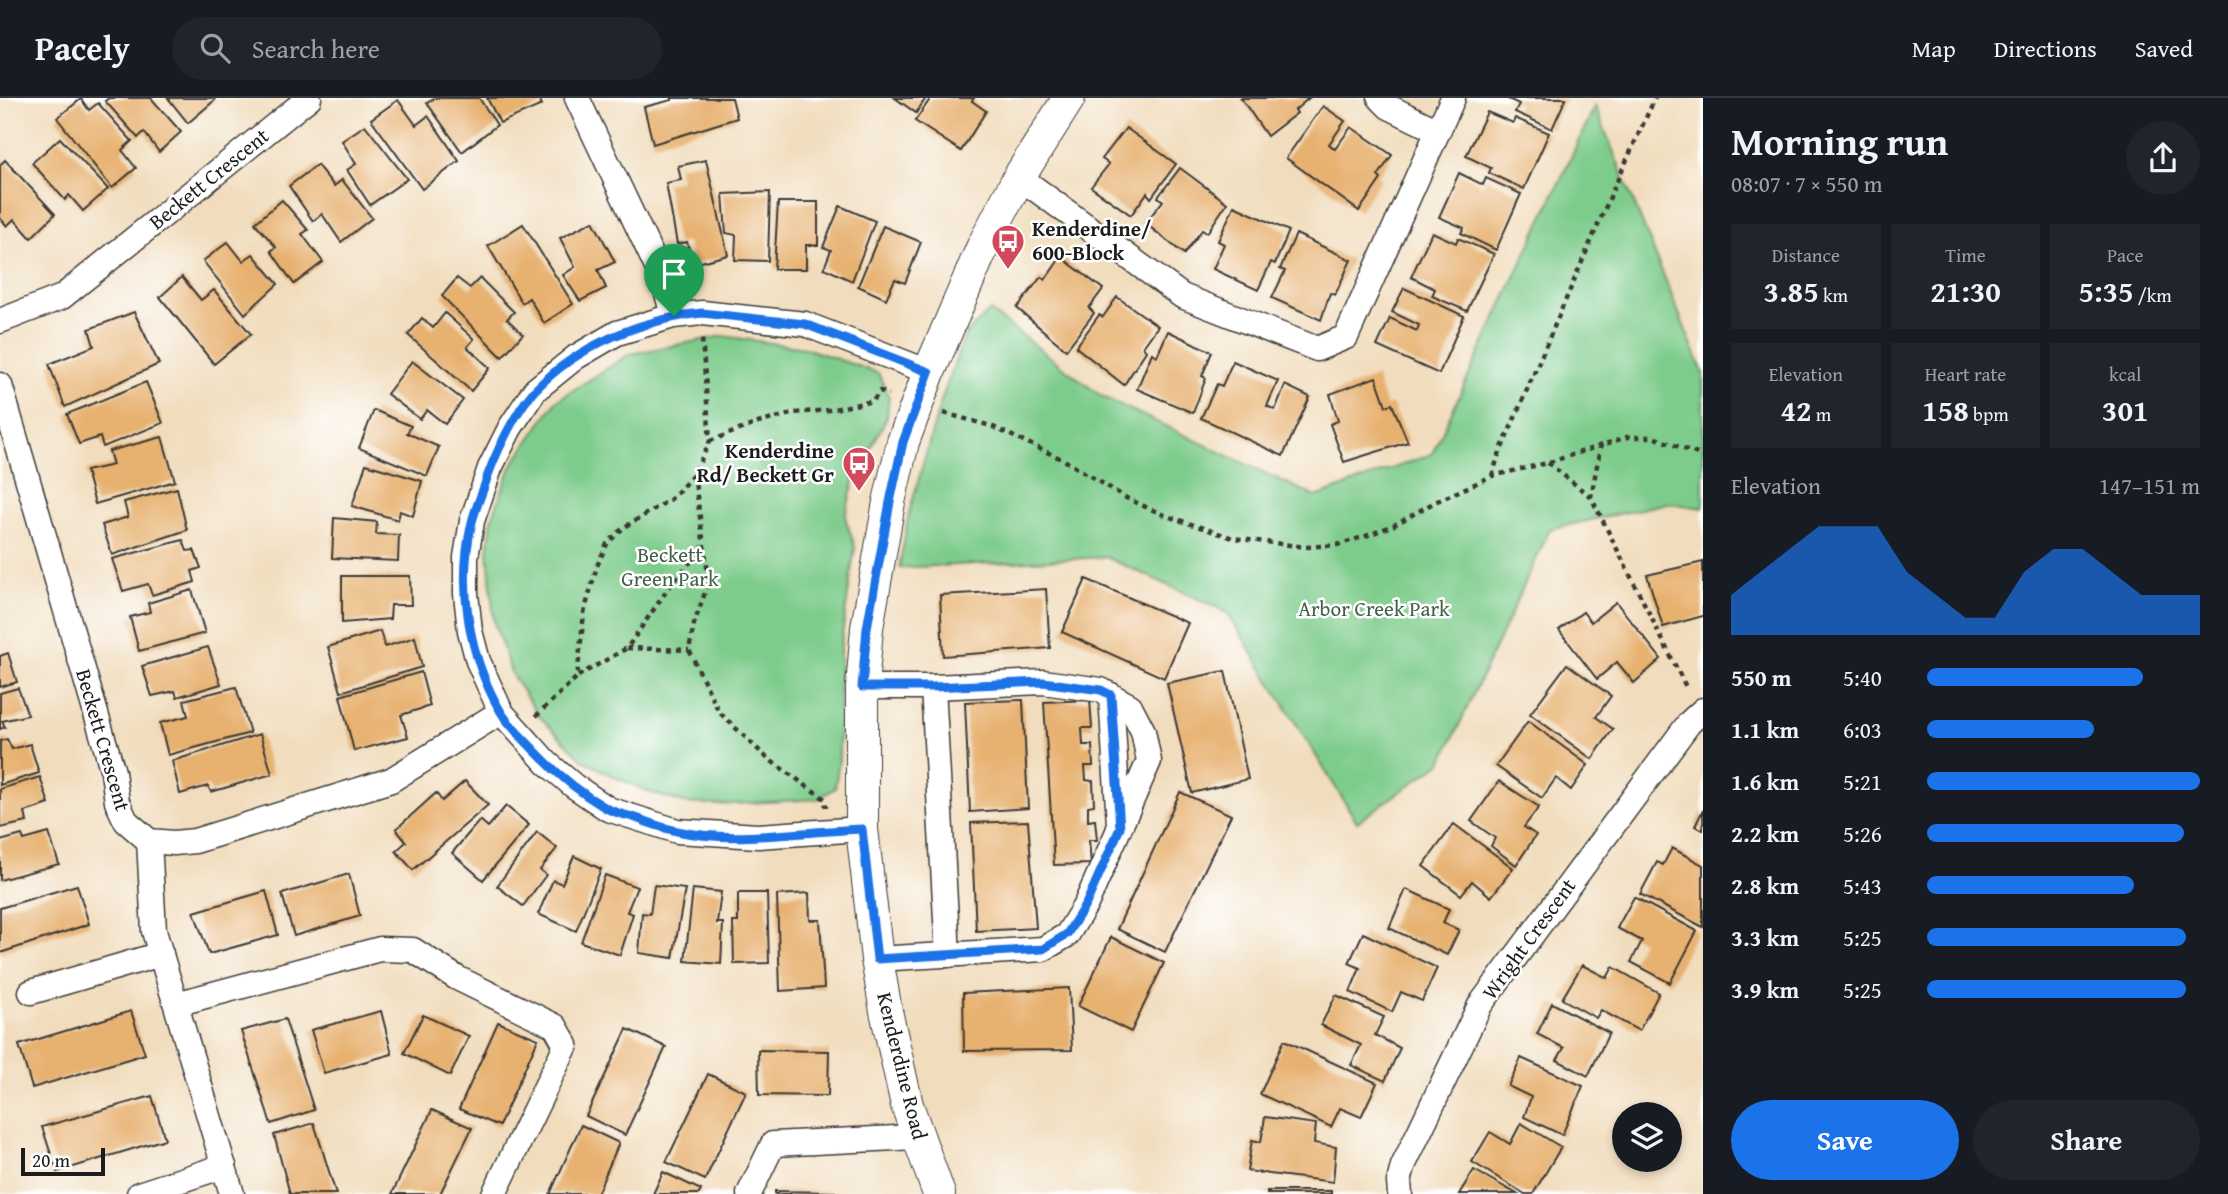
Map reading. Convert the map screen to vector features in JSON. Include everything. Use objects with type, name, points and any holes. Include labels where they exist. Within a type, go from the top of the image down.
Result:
[{"type":"street","name":"Beckett Crescent","points":[[0,321],[62,297],[309,98]]},
{"type":"street","points":[[578,98],[664,282],[674,316]]},
{"type":"street","name":"Kenderdine Road","points":[[939,1194],[907,1105],[877,959],[862,829],[862,687],[867,628],[903,442],[929,372],[983,246],[1019,177],[1069,98]]},
{"type":"street","points":[[1380,98],[1389,107],[1438,131]]},
{"type":"street","points":[[1019,177],[1182,296],[1317,349],[1346,337],[1453,98]]},
{"type":"street","points":[[862,829],[758,836],[677,831],[608,809],[574,786],[547,763],[501,712],[478,661],[470,631],[466,557],[472,521],[490,468],[510,428],[535,390],[576,357],[617,334],[674,316],[702,313],[805,324],[929,372]]},
{"type":"street","name":"Beckett Crescent","points":[[0,385],[113,772],[117,802],[126,821],[149,841]]},
{"type":"street","points":[[862,687],[1043,682],[1101,690],[1130,706],[1143,731],[1149,761],[1086,904],[1067,934],[1043,949],[877,959]]},
{"type":"street","points":[[933,687],[948,955]]},
{"type":"street","points":[[1111,695],[1120,828]]},
{"type":"street","name":"Wright Crescent","points":[[1400,1194],[1399,1182],[1403,1166],[1480,1005],[1689,723],[1703,710]]},
{"type":"street","points":[[232,1194],[155,931],[149,841],[195,841],[391,780],[501,712]]},
{"type":"street","points":[[176,1004],[380,949],[413,950],[457,978],[555,1026],[566,1045],[494,1194]]},
{"type":"street","points":[[31,992],[161,954]]},
{"type":"street","points":[[749,1194],[773,1144],[917,1137]]},
{"type":"street","points":[[139,1194],[224,1166]]},
{"type":"path","points":[[1492,476],[1602,215],[1655,98]]},
{"type":"path","points":[[577,677],[584,613],[597,566],[607,544],[623,528],[671,499],[694,474],[710,441],[702,313]]},
{"type":"path","points":[[710,441],[794,413],[829,410],[873,401],[880,391],[954,417],[991,426],[1064,460],[1128,499],[1164,515],[1233,538],[1306,547],[1337,545],[1366,536],[1394,525],[1435,502],[1492,476],[1547,463],[1627,437],[1653,437],[1703,456]]},
{"type":"path","points":[[1591,497],[1601,444]]},
{"type":"path","points":[[1547,463],[1591,497],[1684,683]]},
{"type":"path","points":[[694,474],[709,582],[694,624],[689,650],[719,712],[767,758],[825,799],[827,830]]},
{"type":"path","points":[[518,733],[577,677],[627,648],[670,586],[704,546]]},
{"type":"path","points":[[627,648],[689,650]]},
{"type":"green space","name":"Arbor Creek Park","points":[[1595,106],[1703,373],[1703,508],[1668,503],[1550,529],[1442,762],[1357,822],[1227,612],[1106,557],[899,568],[909,513],[941,401],[965,335],[990,311],[1101,396],[1316,497],[1432,454]]},
{"type":"green space","name":"Beckett Green Park","points":[[723,336],[805,348],[878,373],[889,396],[887,417],[868,454],[859,462],[845,517],[855,547],[840,649],[839,760],[835,788],[818,799],[716,805],[684,803],[649,792],[583,760],[539,716],[512,675],[494,622],[488,552],[492,519],[511,467],[556,401],[630,354]]},
{"type":"building","points":[[109,98],[151,98],[181,132],[159,152],[144,132],[138,138],[105,101]]},
{"type":"building","points":[[168,98],[213,98],[215,100],[188,123]]},
{"type":"building","points":[[435,98],[479,98],[497,125],[462,152],[427,103]]},
{"type":"building","points":[[487,98],[539,98],[542,105],[500,123]]},
{"type":"building","points":[[672,98],[732,98],[737,118],[653,144],[644,107]]},
{"type":"building","points":[[895,98],[926,98],[916,113]]},
{"type":"building","points":[[931,98],[974,98],[972,101],[986,111],[961,151],[915,121]]},
{"type":"building","points":[[1241,98],[1309,98],[1295,110],[1297,113],[1267,136]]},
{"type":"building","points":[[1506,98],[1566,98],[1552,129],[1515,112],[1519,104]]},
{"type":"building","points":[[81,99],[89,110],[98,103],[132,141],[122,150],[136,168],[112,188],[57,118]]},
{"type":"building","points":[[398,100],[416,125],[428,116],[459,161],[422,189],[371,119]]},
{"type":"building","points":[[1323,106],[1345,121],[1329,144],[1335,149],[1351,127],[1392,155],[1378,176],[1381,179],[1359,211],[1286,158]]},
{"type":"building","points":[[1487,112],[1513,123],[1515,118],[1549,133],[1524,189],[1489,173],[1491,168],[1466,156]]},
{"type":"building","points":[[365,125],[407,179],[370,205],[347,170],[356,164],[342,141]]},
{"type":"building","points":[[1126,128],[1176,164],[1151,198],[1147,193],[1131,215],[1091,187],[1109,164],[1102,159]]},
{"type":"building","points":[[60,138],[108,189],[83,211],[69,195],[65,200],[32,163]]},
{"type":"building","points":[[5,160],[55,214],[31,238],[14,219],[7,226],[0,218],[0,165]]},
{"type":"building","points":[[706,160],[728,255],[693,264],[687,242],[677,244],[666,183],[681,180],[678,166]]},
{"type":"building","points":[[317,165],[334,186],[342,180],[372,218],[341,242],[322,214],[313,221],[289,186]]},
{"type":"building","points":[[1180,168],[1227,203],[1207,233],[1202,230],[1184,254],[1145,223],[1163,201],[1158,197]]},
{"type":"building","points":[[1459,173],[1483,185],[1486,178],[1521,194],[1496,250],[1461,233],[1464,228],[1439,217]]},
{"type":"building","points":[[770,192],[768,261],[735,260],[736,235],[726,233],[723,194]]},
{"type":"building","points":[[282,200],[308,230],[302,234],[323,262],[294,284],[271,251],[276,247],[255,223]]},
{"type":"building","points":[[778,202],[818,202],[818,245],[806,245],[806,269],[774,269]]},
{"type":"building","points":[[840,206],[875,221],[852,281],[824,268],[831,250],[823,247]]},
{"type":"building","points":[[1234,206],[1289,231],[1275,264],[1271,262],[1258,290],[1213,269],[1224,244],[1218,241]]},
{"type":"building","points":[[593,221],[615,262],[598,270],[606,288],[580,301],[563,275],[575,267],[560,238]]},
{"type":"building","points":[[523,224],[573,304],[544,323],[529,298],[522,303],[488,246]]},
{"type":"building","points":[[883,226],[921,242],[905,283],[895,279],[886,299],[858,286]]},
{"type":"building","points":[[1432,232],[1456,243],[1458,238],[1494,254],[1467,311],[1432,296],[1435,289],[1411,277]]},
{"type":"building","points":[[1296,234],[1351,260],[1335,295],[1330,293],[1321,320],[1272,298],[1285,271],[1280,269]]},
{"type":"building","points":[[228,242],[243,261],[253,254],[278,284],[245,314],[203,261]]},
{"type":"building","points":[[1061,257],[1103,289],[1089,308],[1094,313],[1066,350],[1017,308],[1041,277],[1045,280]]},
{"type":"building","points":[[182,277],[201,300],[214,290],[251,334],[214,364],[160,297]]},
{"type":"building","points":[[457,278],[470,288],[480,278],[514,312],[507,319],[523,334],[502,357],[442,296]]},
{"type":"building","points":[[1404,288],[1464,316],[1439,374],[1377,346],[1390,318],[1417,331],[1419,325],[1392,312]]},
{"type":"building","points":[[1117,297],[1158,326],[1143,347],[1146,351],[1124,385],[1076,347],[1099,315],[1103,317]]},
{"type":"building","points":[[134,312],[159,364],[65,407],[49,364],[94,346],[89,329]]},
{"type":"building","points":[[445,313],[474,339],[467,347],[490,368],[471,391],[408,335],[422,318],[433,328]]},
{"type":"building","points":[[1168,331],[1212,352],[1202,376],[1206,378],[1193,413],[1137,389],[1152,353],[1157,356]]},
{"type":"building","points":[[412,361],[463,400],[445,424],[427,410],[420,419],[387,394]]},
{"type":"building","points":[[1233,361],[1278,381],[1267,406],[1275,410],[1285,385],[1310,397],[1283,456],[1201,418],[1217,384],[1222,386]]},
{"type":"building","points":[[1376,377],[1386,406],[1392,404],[1408,442],[1344,462],[1330,424],[1338,421],[1330,394]]},
{"type":"building","points":[[146,382],[163,423],[103,447],[100,437],[79,444],[67,414]]},
{"type":"building","points":[[374,410],[411,426],[407,433],[439,447],[427,476],[359,448]]},
{"type":"building","points":[[162,437],[175,481],[95,504],[86,471],[113,465],[109,451]]},
{"type":"building","points":[[366,464],[422,481],[413,516],[400,511],[398,520],[352,506]]},
{"type":"building","points":[[177,488],[187,530],[112,555],[102,525],[128,517],[124,502]]},
{"type":"building","points":[[334,518],[377,522],[376,534],[399,535],[398,561],[332,558]]},
{"type":"building","points":[[183,540],[187,551],[194,550],[201,568],[192,571],[195,582],[152,595],[148,584],[123,591],[112,559]]},
{"type":"building","points":[[1703,562],[1703,616],[1663,627],[1647,575]]},
{"type":"building","points":[[342,576],[410,576],[411,605],[391,605],[390,619],[342,623]]},
{"type":"building","points":[[1086,579],[1188,623],[1164,678],[1062,632]]},
{"type":"building","points":[[1046,589],[1050,648],[943,656],[940,595]]},
{"type":"building","points":[[192,590],[205,633],[139,651],[130,617],[150,612],[148,603]]},
{"type":"building","points":[[1616,602],[1661,659],[1634,683],[1617,662],[1597,679],[1559,630],[1583,612],[1591,622]]},
{"type":"building","points":[[380,631],[385,647],[415,637],[422,667],[341,692],[328,647]]},
{"type":"building","points":[[208,647],[221,684],[177,697],[175,691],[152,696],[142,666]]},
{"type":"building","points":[[8,653],[17,682],[0,687],[0,656]]},
{"type":"building","points":[[1567,664],[1611,696],[1596,717],[1613,729],[1592,759],[1530,714]]},
{"type":"building","points":[[1225,671],[1248,779],[1192,793],[1167,683]]},
{"type":"building","points":[[421,672],[430,706],[401,715],[408,737],[354,751],[340,696]]},
{"type":"building","points":[[236,687],[250,733],[168,755],[160,723],[188,716],[184,700]]},
{"type":"building","points":[[18,688],[28,715],[2,721],[5,727],[0,729],[0,693]]},
{"type":"building","points":[[1023,700],[1028,808],[970,812],[965,702]]},
{"type":"building","points":[[1090,700],[1092,728],[1082,728],[1083,745],[1092,745],[1093,766],[1085,766],[1086,780],[1093,781],[1094,805],[1088,806],[1088,821],[1095,820],[1097,840],[1089,840],[1091,864],[1054,865],[1044,702]]},
{"type":"building","points":[[1528,721],[1588,765],[1571,790],[1556,778],[1542,798],[1496,766]]},
{"type":"building","points":[[260,734],[272,774],[211,792],[208,786],[180,794],[172,761]]},
{"type":"building","points":[[7,739],[12,749],[30,744],[39,773],[0,785],[0,741]]},
{"type":"building","points":[[40,777],[49,804],[25,812],[27,822],[0,828],[0,789]]},
{"type":"building","points":[[465,781],[488,805],[413,870],[396,851],[406,842],[396,829],[436,793],[442,801]]},
{"type":"building","points":[[1499,781],[1539,807],[1524,827],[1536,835],[1516,865],[1491,846],[1495,838],[1471,821]]},
{"type":"building","points":[[1180,792],[1231,815],[1165,952],[1117,929]]},
{"type":"building","points":[[506,806],[529,825],[483,880],[452,853],[480,820],[488,827]]},
{"type":"building","points":[[1703,810],[1703,830],[1695,826]]},
{"type":"building","points":[[1028,821],[1036,928],[976,931],[971,823]]},
{"type":"building","points":[[1454,824],[1513,868],[1491,897],[1472,881],[1461,895],[1423,866]]},
{"type":"building","points":[[537,832],[557,848],[540,870],[546,875],[523,906],[497,886]]},
{"type":"building","points":[[49,833],[59,864],[0,880],[0,841],[22,835],[24,840]]},
{"type":"building","points":[[1672,848],[1703,865],[1703,927],[1640,894],[1657,862],[1663,865]]},
{"type":"building","points":[[574,856],[601,869],[576,931],[538,914],[553,880],[562,884]]},
{"type":"building","points":[[349,874],[360,916],[294,936],[282,894]]},
{"type":"building","points":[[605,875],[637,887],[627,912],[633,914],[620,955],[581,942]]},
{"type":"building","points":[[77,885],[89,924],[0,953],[0,908]]},
{"type":"building","points":[[654,885],[685,889],[673,958],[639,953],[642,913],[650,914]]},
{"type":"building","points":[[693,889],[721,892],[717,923],[723,923],[721,964],[685,961]]},
{"type":"building","points":[[1406,889],[1449,909],[1443,923],[1459,930],[1447,955],[1389,928]]},
{"type":"building","points":[[266,891],[278,935],[209,954],[194,912]]},
{"type":"building","points":[[738,893],[767,893],[769,963],[734,964],[733,922],[738,922]]},
{"type":"building","points":[[809,893],[810,920],[820,920],[824,988],[780,991],[777,895]]},
{"type":"building","points":[[1634,897],[1697,931],[1670,983],[1631,962],[1642,941],[1617,928]]},
{"type":"building","points":[[1363,933],[1437,968],[1422,1001],[1401,992],[1392,1012],[1350,992],[1360,968],[1349,963]]},
{"type":"building","points":[[1111,937],[1164,963],[1131,1032],[1078,1006]]},
{"type":"building","points":[[1582,965],[1607,978],[1613,967],[1659,993],[1639,1031],[1601,1010],[1596,1018],[1562,999]]},
{"type":"building","points":[[1069,988],[1072,1050],[964,1051],[963,993]]},
{"type":"building","points":[[1336,995],[1384,1017],[1375,1035],[1400,1048],[1385,1081],[1351,1065],[1361,1045],[1321,1025]]},
{"type":"building","points":[[1552,1003],[1609,1033],[1588,1076],[1557,1060],[1564,1048],[1537,1034]]},
{"type":"building","points":[[131,1011],[145,1054],[32,1088],[19,1045]]},
{"type":"building","points":[[381,1011],[392,1054],[324,1073],[311,1030]]},
{"type":"building","points":[[423,1015],[469,1036],[450,1076],[404,1053]]},
{"type":"building","points":[[285,1019],[314,1110],[271,1124],[241,1031]]},
{"type":"building","points":[[498,1022],[538,1039],[499,1126],[459,1109]]},
{"type":"building","points":[[627,1029],[666,1047],[625,1135],[586,1116]]},
{"type":"building","points":[[1284,1040],[1377,1083],[1361,1117],[1340,1108],[1331,1127],[1260,1094]]},
{"type":"building","points":[[758,1050],[829,1051],[828,1096],[759,1095]]},
{"type":"building","points":[[1521,1058],[1583,1086],[1562,1135],[1524,1117],[1531,1097],[1508,1086]]},
{"type":"building","points":[[708,1074],[746,1092],[705,1180],[666,1162]]},
{"type":"building","points":[[152,1096],[165,1139],[57,1172],[42,1127]]},
{"type":"building","points":[[432,1110],[472,1128],[440,1194],[392,1194]]},
{"type":"building","points":[[1265,1117],[1316,1124],[1314,1143],[1336,1147],[1333,1182],[1247,1171],[1252,1140],[1261,1142]]},
{"type":"building","points":[[314,1123],[336,1194],[290,1194],[274,1135]]},
{"type":"building","points":[[1521,1123],[1561,1147],[1533,1194],[1525,1194],[1472,1162],[1490,1132],[1510,1144]]},
{"type":"building","points":[[581,1125],[619,1143],[597,1194],[550,1194]]},
{"type":"building","points":[[1474,1170],[1517,1194],[1459,1194]]},
{"type":"building","points":[[663,1172],[701,1190],[699,1194],[653,1194]]},
{"type":"building","points":[[775,1191],[835,1192],[835,1194],[775,1194]]},
{"type":"building","points":[[1267,1191],[1331,1191],[1331,1194],[1267,1194]]},
{"type":"place","name":"Kenderdine/ 600-Block","points":[[1008,271]]},
{"type":"place","name":"Kenderdine Rd/ Beckett Gr","points":[[859,493]]},
{"type":"route","points":[[702,313],[805,324],[929,372],[903,442],[890,502],[867,628],[862,687],[1043,682],[1101,690],[1111,695],[1120,828],[1086,904],[1067,934],[1043,949],[877,959],[862,829],[758,836],[712,835],[677,831],[644,821],[608,809],[574,786],[547,763],[501,712],[478,661],[470,631],[466,594],[466,557],[472,521],[490,468],[510,428],[535,390],[576,357],[617,334],[674,316],[702,313]]}]
